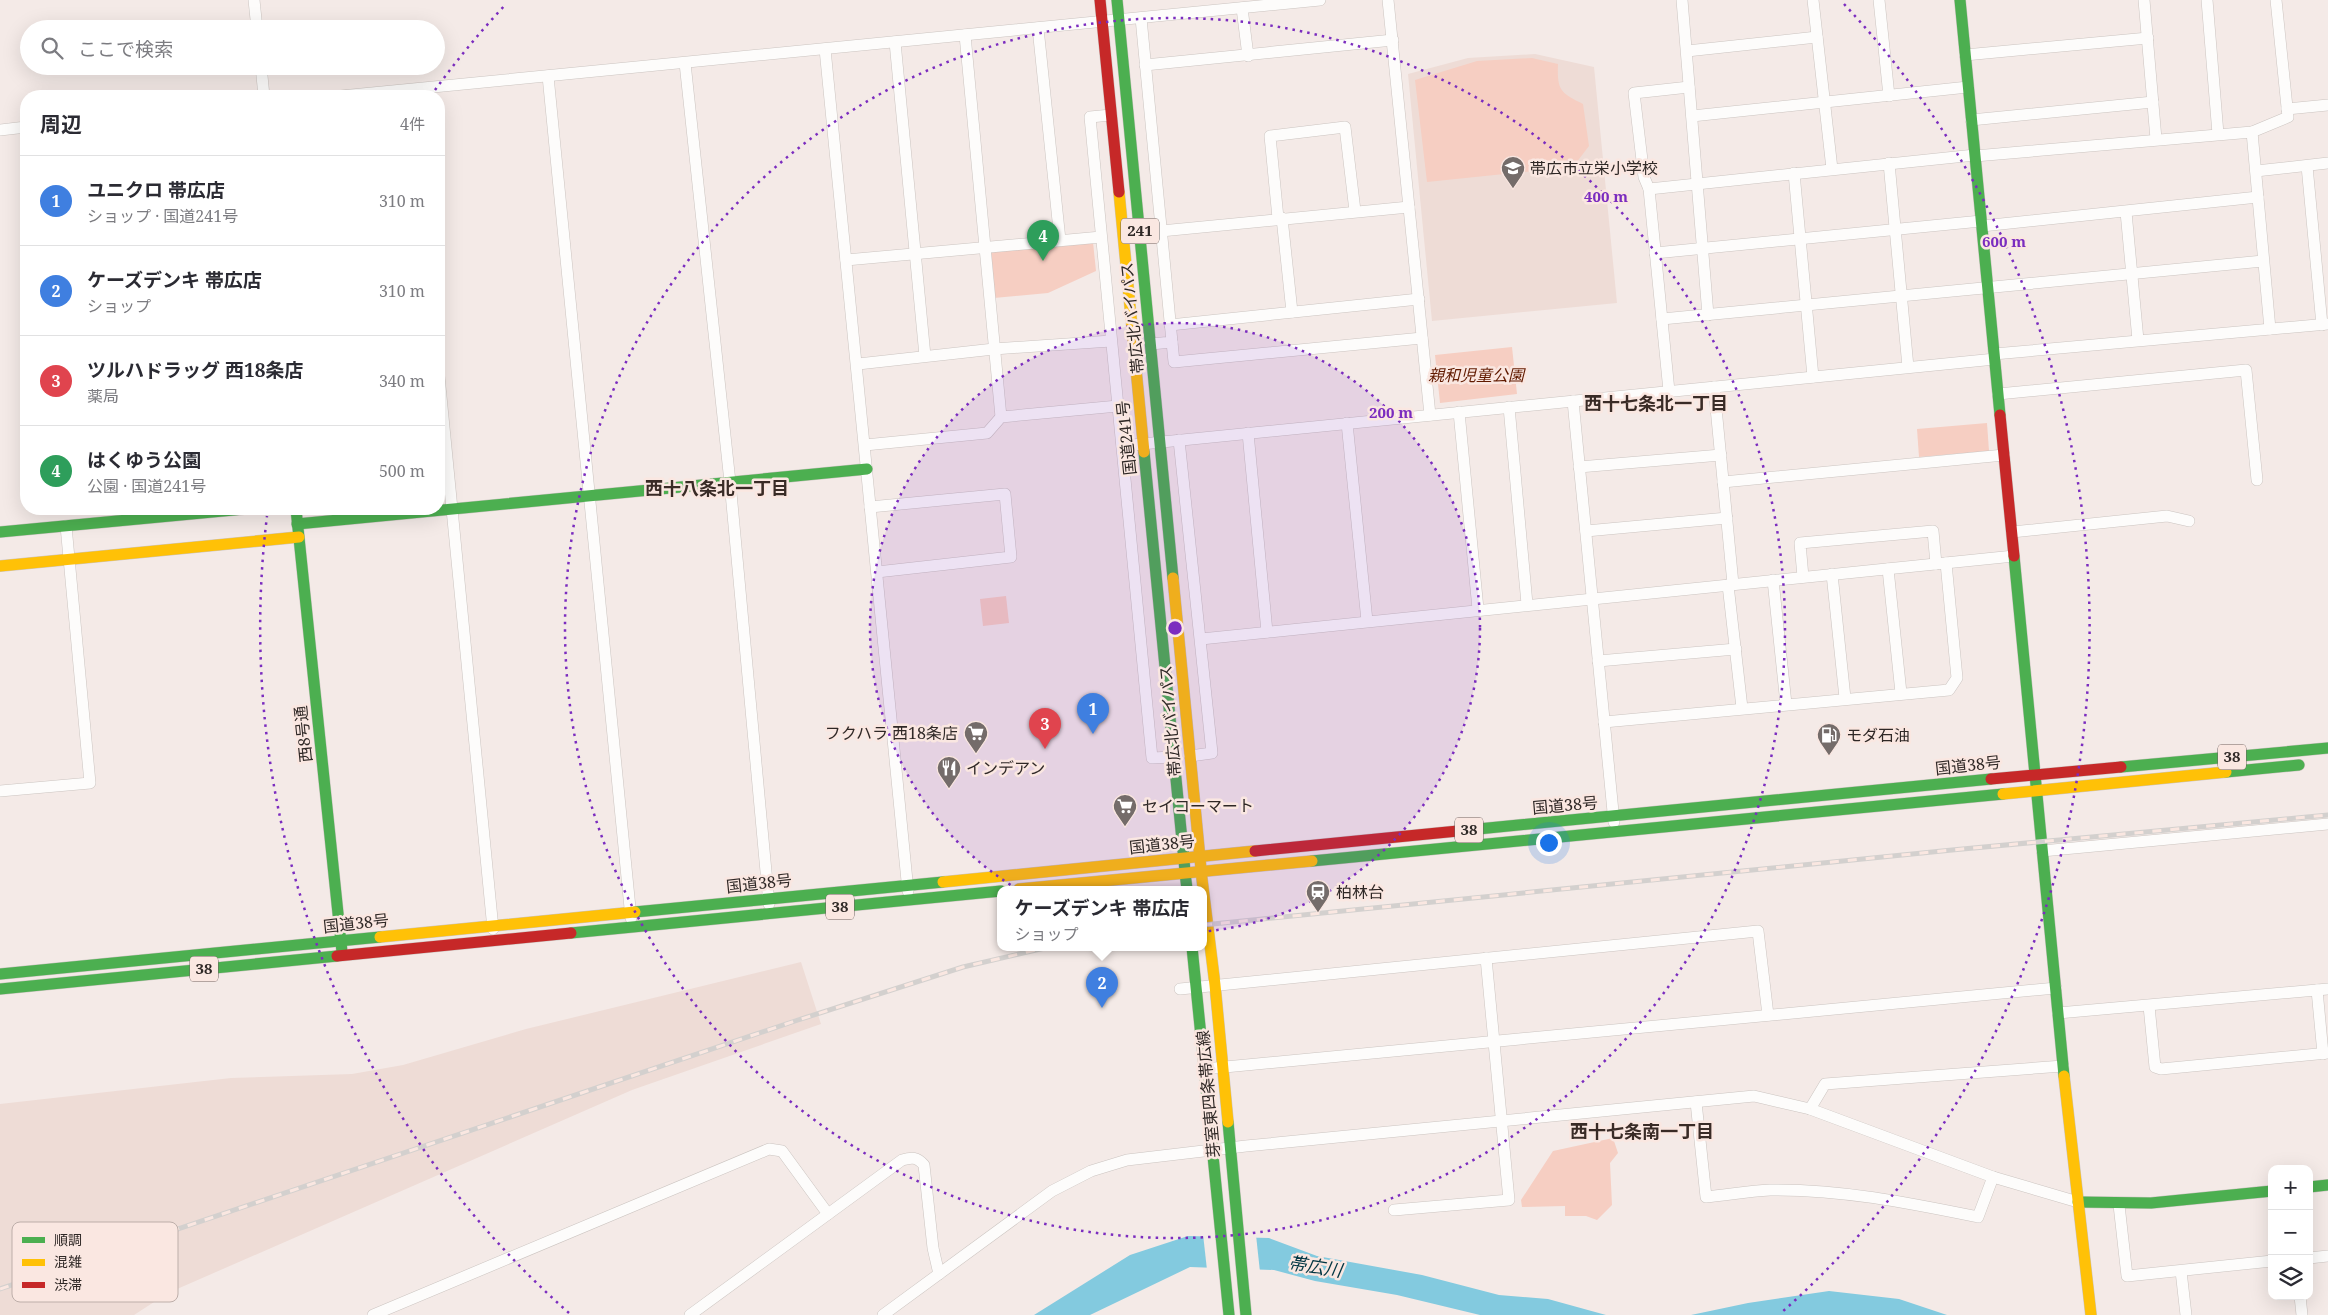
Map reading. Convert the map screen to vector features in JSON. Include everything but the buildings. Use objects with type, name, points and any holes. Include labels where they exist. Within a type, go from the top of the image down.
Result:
[{"type":"main road","name":"国道241号","points":[[1100,0],[1185,873]]},
{"type":"main road","name":"帯広北バイパス","points":[[1117,0],[1201,871]]},
{"type":"main road","points":[[1960,0],[2063,1066],[2091,1315]]},
{"type":"main road","points":[[445,510],[868,469]]},
{"type":"main road","points":[[0,532],[66,526],[135,515]]},
{"type":"main road","name":"西8号通","points":[[296,515],[342,956]]},
{"type":"main road","points":[[297,524],[390,515]]},
{"type":"main road","points":[[0,566],[299,537]]},
{"type":"main road","name":"国道38号","points":[[0,974],[2328,748]]},
{"type":"main road","name":"国道38号","points":[[1051,886],[2307,764]]},
{"type":"main road","name":"芽室東四条帯広線","points":[[1201,871],[1203,886]]},
{"type":"main road","points":[[1185,873],[1186,886]]},
{"type":"main road","name":"国道38号","points":[[0,989],[997,891]]},
{"type":"main road","name":"芽室東四条帯広線","points":[[1207,920],[1215,985],[1228,1147],[1246,1312]]},
{"type":"main road","name":"芽室東四条帯広線","points":[[1192,951],[1228,1313]]},
{"type":"main road","points":[[2313,1187],[2328,1186]]},
{"type":"main road","points":[[2078,1202],[2119,1205],[2268,1191]]},
{"type":"street","points":[[254,0],[256,20]]},
{"type":"street","points":[[435,90],[548,76],[1242,8],[1255,3],[1320,0]]},
{"type":"street","points":[[1388,0],[1430,415]]},
{"type":"street","points":[[1682,0],[1708,315]]},
{"type":"street","points":[[1813,0],[1832,169]]},
{"type":"street","points":[[1879,0],[1889,96]]},
{"type":"street","points":[[2144,0],[2156,139]]},
{"type":"street","points":[[2206,0],[2218,134]]},
{"type":"street","points":[[1649,189],[1889,163],[2252,132],[2288,117],[2276,0]]},
{"type":"street","points":[[1242,8],[1248,56]]},
{"type":"street","points":[[1141,18],[1174,362],[1422,338]]},
{"type":"street","points":[[1038,28],[1060,240]]},
{"type":"street","points":[[965,35],[1001,417]]},
{"type":"street","points":[[1687,51],[1817,37]]},
{"type":"street","points":[[1965,55],[2148,38]]},
{"type":"street","points":[[1145,65],[1393,40]]},
{"type":"street","points":[[895,42],[925,356]]},
{"type":"street","points":[[825,49],[858,364],[870,507],[910,900]]},
{"type":"street","points":[[685,63],[730,482],[770,914]]},
{"type":"street","points":[[261,75],[263,90]]},
{"type":"street","points":[[548,76],[632,926]]},
{"type":"street","points":[[1692,116],[1968,86]]},
{"type":"street","points":[[1670,391],[1649,189],[1644,177],[1634,93],[1690,87]]},
{"type":"street","points":[[1971,120],[2153,102]]},
{"type":"street","points":[[2287,109],[2328,105]]},
{"type":"street","points":[[1111,115],[1090,116],[1111,341],[1152,758],[1174,757]]},
{"type":"street","points":[[1292,312],[1270,136],[1345,126],[1354,211]]},
{"type":"street","points":[[0,130],[20,128]]},
{"type":"street","points":[[2252,132],[2270,329]]},
{"type":"street","points":[[1889,163],[1908,367]]},
{"type":"street","points":[[2256,171],[2328,163]]},
{"type":"street","points":[[1122,446],[1908,367],[2138,340],[2325,325],[2307,166]]},
{"type":"street","points":[[1794,173],[1813,376]]},
{"type":"street","points":[[1655,253],[1895,229],[2126,212],[2258,197]]},
{"type":"street","points":[[1161,231],[1409,206]]},
{"type":"street","points":[[2126,212],[2138,340]]},
{"type":"street","points":[[846,260],[1101,237]]},
{"type":"street","points":[[1662,319],[2263,261]]},
{"type":"street","points":[[1170,325],[1419,299]]},
{"type":"street","points":[[858,364],[994,349],[1111,341]]},
{"type":"street","points":[[1151,344],[1172,342]]},
{"type":"street","points":[[1998,394],[2246,370],[2257,480]]},
{"type":"street","points":[[1714,386],[1727,518],[1742,708]]},
{"type":"street","points":[[1572,401],[1615,831]]},
{"type":"street","points":[[866,445],[987,433],[1001,417],[1118,406]]},
{"type":"street","points":[[1509,407],[1527,604]]},
{"type":"street","points":[[1459,412],[1478,609]]},
{"type":"street","points":[[1347,423],[1367,621]]},
{"type":"street","points":[[1248,433],[1267,632]]},
{"type":"street","points":[[445,437],[494,940]]},
{"type":"street","points":[[1178,440],[1212,753],[1190,756]]},
{"type":"street","points":[[1579,467],[1721,455]]},
{"type":"street","points":[[1723,482],[2004,455]]},
{"type":"street","points":[[870,507],[1006,494],[1011,557],[877,572]]},
{"type":"street","points":[[2012,532],[2167,516],[2189,521]]},
{"type":"street","points":[[1586,531],[1727,518]]},
{"type":"street","points":[[0,791],[90,783],[66,526]]},
{"type":"street","points":[[1604,722],[1844,698],[1949,690],[1957,678],[1941,563],[1933,531],[1800,543],[1803,577]]},
{"type":"street","points":[[1201,638],[2014,556]]},
{"type":"street","points":[[1888,569],[1901,693]]},
{"type":"street","points":[[1832,574],[1844,698]]},
{"type":"street","points":[[1773,580],[1786,704]]},
{"type":"street","points":[[1598,661],[1736,649]]},
{"type":"street","points":[[2042,851],[2328,824]]},
{"type":"street","points":[[1180,989],[1758,931],[1768,1014]]},
{"type":"street","points":[[1394,1210],[1509,1200],[1492,1040],[1486,958]]},
{"type":"street","points":[[1204,1069],[1492,1040],[2056,988]]},
{"type":"street","points":[[2058,1013],[2323,990],[2326,1053],[2161,1070],[2155,1067],[2149,1006]]},
{"type":"street","points":[[1810,1109],[1825,1084],[2063,1066]]},
{"type":"street","points":[[883,1315],[1052,1191],[1091,1171],[1127,1160],[1228,1147],[1754,1096],[1810,1109],[1993,1177],[2078,1202]]},
{"type":"street","points":[[1696,1102],[1706,1197],[1769,1190],[1844,1193],[1885,1198],[1978,1217],[1993,1177]]},
{"type":"street","points":[[373,1315],[386,1312],[769,1149],[782,1151],[828,1214]]},
{"type":"street","points":[[690,1315],[902,1160],[912,1157],[920,1160],[924,1165],[933,1248],[940,1274]]},
{"type":"street","points":[[2119,1205],[2127,1276],[2268,1262]]},
{"type":"street","points":[[2313,1258],[2328,1256]]},
{"type":"street","points":[[2181,1271],[2186,1315]]},
{"type":"street","points":[[2300,1300],[2302,1315]]},
{"type":"shaded area","name":"帯広市立栄小学校","points":[[1535,54],[1594,67],[1617,303],[1432,321],[1408,74],[1468,58]]},
{"type":"shaded area","points":[[801,962],[821,1024],[632,1090],[178,1289],[178,1222],[12,1222],[12,1302],[154,1302],[134,1315],[0,1315],[0,1104],[231,1078],[352,1074],[403,1065],[526,1029]]},
{"type":"green space","points":[[1532,58],[1558,64],[1558,80],[1562,90],[1569,97],[1583,104],[1589,146],[1573,167],[1427,182],[1415,80],[1477,61]]},
{"type":"green space","points":[[1093,242],[1096,271],[1048,293],[994,298],[990,251]]},
{"type":"green space","name":"親和児童公園","points":[[1512,347],[1517,394],[1440,403],[1435,355]]},
{"type":"green space","points":[[1987,423],[1989,451],[1919,457],[1917,429]]},
{"type":"green space","points":[[1006,596],[1009,623],[983,626],[980,599]]},
{"type":"green space","points":[[1613,1138],[1618,1153],[1610,1163],[1612,1205],[1597,1220],[1586,1216],[1565,1216],[1565,1206],[1522,1207],[1521,1200],[1553,1151]]},
{"type":"water","name":"帯広川","points":[[1188,1236],[1269,1238],[1317,1256],[1422,1275],[1499,1295],[1548,1299],[1606,1315],[1480,1315],[1397,1295],[1315,1281],[1274,1270],[1190,1267],[1090,1315],[1034,1315],[1130,1255]]},
{"type":"water","points":[[1829,1291],[1899,1299],[1947,1315],[1691,1315],[1748,1303]]},
{"type":"pier","points":[[1203,1234],[1256,1235],[1260,1272],[1207,1270]]},
{"type":"railway","points":[[1207,925],[1952,850],[2328,815]]},
{"type":"railway","points":[[178,1229],[795,1021],[963,967],[1032,951]]},
{"type":"railway","points":[[0,1289],[12,1285]]},
{"type":"traffic: fast","points":[[1117,0],[1173,578]]},
{"type":"traffic: fast","points":[[1960,0],[2000,415]]},
{"type":"traffic: fast","points":[[1144,452],[1185,871]]},
{"type":"traffic: fast","points":[[445,510],[867,469]]},
{"type":"traffic: fast","points":[[0,532],[180,515]]},
{"type":"traffic: fast","points":[[297,515],[342,952]]},
{"type":"traffic: fast","points":[[297,524],[390,515]]},
{"type":"traffic: fast","points":[[2014,556],[2064,1076]]},
{"type":"traffic: fast","points":[[2121,767],[2328,748]]},
{"type":"traffic: fast","points":[[2226,772],[2299,765]]},
{"type":"traffic: fast","points":[[1468,830],[1991,779]]},
{"type":"traffic: fast","points":[[1312,861],[2003,794]]},
{"type":"traffic: fast","points":[[1185,873],[1187,886]]},
{"type":"traffic: fast","points":[[635,912],[943,882]]},
{"type":"traffic: fast","points":[[571,933],[997,891]]},
{"type":"traffic: fast","points":[[0,974],[380,937]]},
{"type":"traffic: fast","points":[[1192,951],[1229,1315]]},
{"type":"traffic: fast","points":[[0,989],[337,956]]},
{"type":"traffic: fast","points":[[1228,1122],[1246,1315]]},
{"type":"traffic: fast","points":[[2313,1187],[2328,1185]]},
{"type":"traffic: fast","points":[[2078,1202],[2151,1203],[2268,1191]]},
{"type":"traffic: slow","points":[[1119,192],[1144,452]]},
{"type":"traffic: slow","points":[[0,566],[299,537]]},
{"type":"traffic: slow","points":[[1173,578],[1201,869]]},
{"type":"traffic: slow","points":[[2003,794],[2226,772]]},
{"type":"traffic: slow","points":[[943,882],[1255,851]]},
{"type":"traffic: slow","points":[[1050,886],[1312,861]]},
{"type":"traffic: slow","points":[[1201,871],[1203,886]]},
{"type":"traffic: slow","points":[[380,937],[635,912]]},
{"type":"traffic: slow","points":[[1207,920],[1228,1122]]},
{"type":"traffic: slow","points":[[2064,1076],[2091,1315]]},
{"type":"traffic: jam","points":[[1100,0],[1119,192]]},
{"type":"traffic: jam","points":[[2000,415],[2014,556]]},
{"type":"traffic: jam","points":[[1991,779],[2121,767]]},
{"type":"traffic: jam","points":[[1255,851],[1468,830]]},
{"type":"traffic: jam","points":[[337,956],[571,933]]},
{"type":"place","name":"帯広市立栄小学校","points":[[1513,189]]},
{"type":"place","name":"はくゆう公園","points":[[1043,261]]},
{"type":"place","name":"ユニクロ 帯広店","points":[[1093,734]]},
{"type":"place","name":"ツルハドラッグ 西18条店","points":[[1045,749]]},
{"type":"place","name":"フクハラ 西18条店","points":[[976,754]]},
{"type":"place","name":"モダ石油","points":[[1829,756]]},
{"type":"place","name":"インデアン","points":[[949,789]]},
{"type":"place","name":"セイコーマート","points":[[1125,827]]},
{"type":"place","name":"柏林台","points":[[1318,913]]},
{"type":"place","name":"ケーズデンキ 帯広店","points":[[1102,1008]]},
{"type":"district","name":"西十七条北一丁目","points":[[1656,404]]},
{"type":"district","name":"西十八条北一丁目","points":[[717,489]]},
{"type":"district","name":"西十七条南一丁目","points":[[1642,1132]]}]
